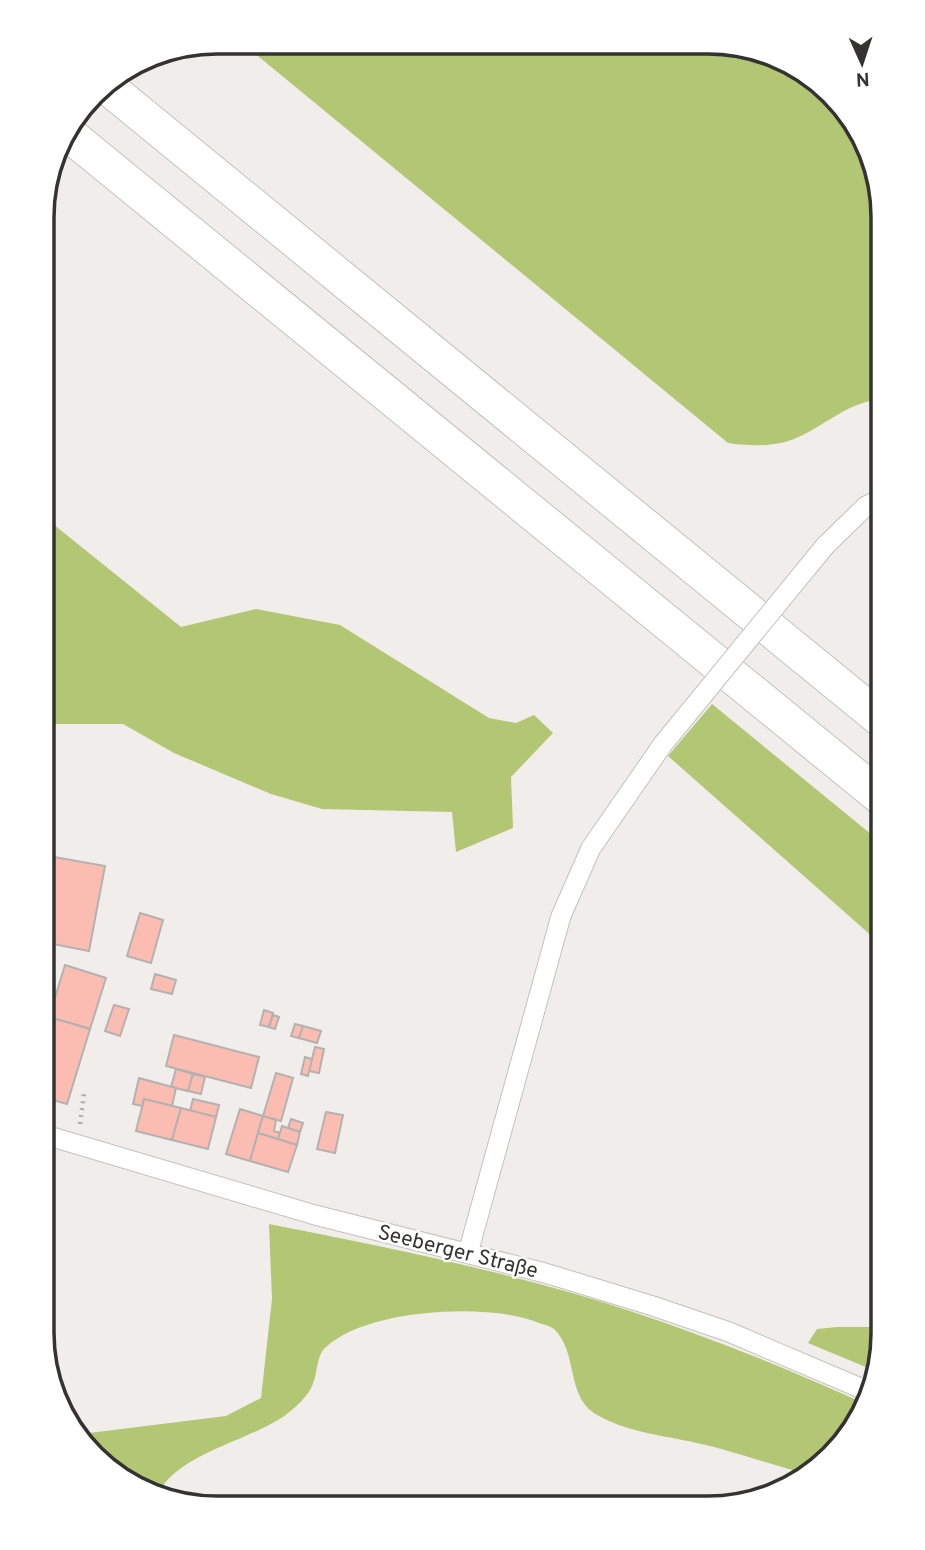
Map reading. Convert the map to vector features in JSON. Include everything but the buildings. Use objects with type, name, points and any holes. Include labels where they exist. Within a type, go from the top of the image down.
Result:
[{"type":"highway","points":[[114,92],[871,712]]},
{"type":"highway","points":[[75,139],[870,789]]},
{"type":"street","points":[[468,1253],[561,916],[591,848],[663,744],[825,546],[871,504]]},
{"type":"street","name":"Seeberger Straße","points":[[54,1138],[303,1211],[545,1273],[729,1332],[861,1388]]},
{"type":"path","points":[[79,1125],[85,1094]]},
{"type":"green space","points":[[256,54],[707,54],[750,60],[789,76],[807,88],[837,118],[849,136],[868,186],[871,218],[871,401],[859,404],[787,442],[744,445],[728,443]]},
{"type":"green space","points":[[54,525],[181,627],[256,609],[340,625],[489,718],[516,723],[534,715],[553,733],[511,777],[513,828],[456,852],[452,812],[322,809],[271,794],[174,753],[123,724],[54,724]]},
{"type":"green space","points":[[712,704],[870,834],[870,935],[668,756]]},
{"type":"green space","points":[[269,1224],[452,1262],[589,1298],[720,1343],[856,1400],[843,1423],[823,1448],[794,1471],[706,1445],[634,1430],[606,1420],[585,1405],[579,1395],[566,1349],[561,1338],[550,1326],[512,1315],[457,1311],[397,1317],[345,1334],[323,1350],[310,1390],[295,1408],[274,1423],[183,1467],[163,1486],[136,1474],[118,1462],[89,1433],[226,1416],[261,1398],[272,1299]]},
{"type":"green space","points":[[870,1327],[867,1368],[808,1343],[817,1329]]}]
